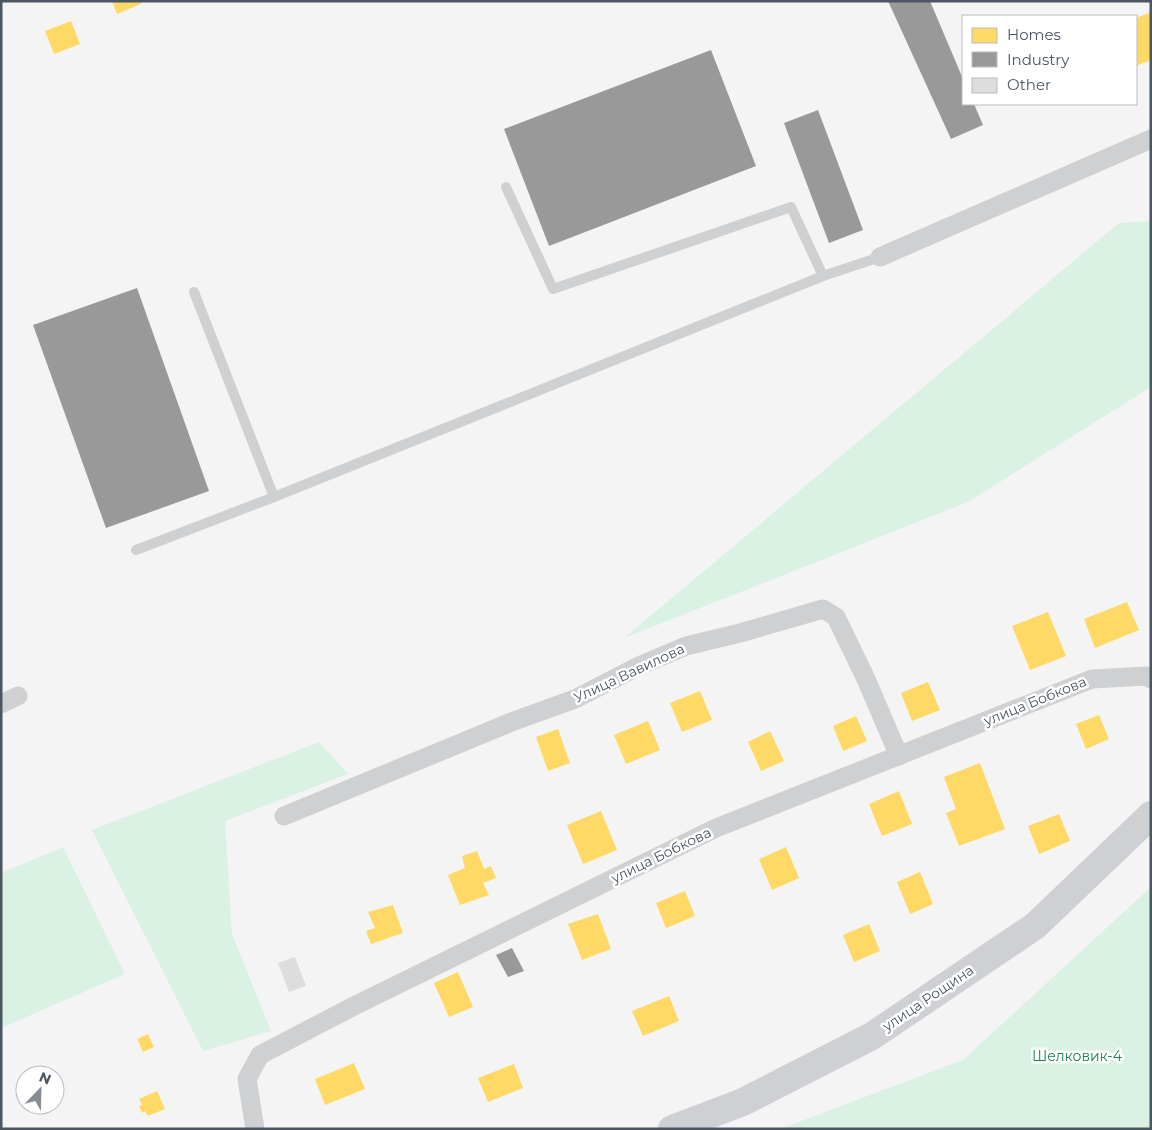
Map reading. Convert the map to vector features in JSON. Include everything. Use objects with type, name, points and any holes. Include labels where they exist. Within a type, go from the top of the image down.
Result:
[{"type":"street","points":[[880,256],[1151,138]]},
{"type":"street","name":"Улица Вавилова","points":[[284,816],[514,721],[575,699],[639,666],[686,646],[824,609],[836,616],[866,679],[899,756]]},
{"type":"street","name":"улица Бобкова","points":[[255,1129],[247,1079],[260,1055],[354,1006],[716,828],[1092,679],[1146,676],[1151,679]]},
{"type":"street","name":"улица Рощина","points":[[672,1129],[743,1102],[872,1036],[1035,926],[1151,815]]},
{"type":"lane","points":[[506,187],[553,289],[791,207],[823,276]]},
{"type":"lane","points":[[136,550],[274,497],[823,276],[880,256]]},
{"type":"lane","points":[[194,292],[274,497]]},
{"type":"green space","points":[[1151,221],[1151,387],[968,502],[624,638],[1119,223]]},
{"type":"green space","points":[[319,742],[348,774],[225,821],[232,934],[271,1031],[203,1051],[92,830]]},
{"type":"green space","points":[[63,847],[125,974],[1,1028],[1,873]]},
{"type":"green space","name":"Шелковик-4","points":[[1151,887],[1151,1129],[780,1129],[963,1060]]},
{"type":"building: Homes","points":[[112,1],[140,1],[141,4],[117,14]]},
{"type":"building: Homes","points":[[1151,12],[1151,60],[1137,66],[1137,18]]},
{"type":"building: Homes","points":[[71,21],[80,44],[54,54],[45,31]]},
{"type":"building: Homes","points":[[1127,602],[1139,630],[1095,648],[1084,619]]},
{"type":"building: Homes","points":[[1048,612],[1066,656],[1030,670],[1012,626]]},
{"type":"building: Homes","points":[[928,682],[940,710],[912,721],[901,693]]},
{"type":"building: Homes","points":[[700,691],[712,720],[682,732],[670,703]]},
{"type":"building: Homes","points":[[1099,715],[1109,739],[1086,749],[1076,724]]},
{"type":"building: Homes","points":[[856,716],[867,741],[843,751],[833,726]]},
{"type":"building: Homes","points":[[648,721],[660,750],[626,764],[614,735]]},
{"type":"building: Homes","points":[[558,729],[570,763],[548,771],[536,737]]},
{"type":"building: Homes","points":[[770,731],[784,761],[761,771],[748,742]]},
{"type":"building: Homes","points":[[980,763],[1005,829],[959,846],[946,813],[956,809],[944,777]]},
{"type":"building: Homes","points":[[899,791],[912,824],[882,836],[869,804]]},
{"type":"building: Homes","points":[[601,811],[617,850],[583,864],[567,825]]},
{"type":"building: Homes","points":[[1059,814],[1070,841],[1039,854],[1028,826]]},
{"type":"building: Homes","points":[[786,847],[799,878],[772,890],[759,859]]},
{"type":"building: Homes","points":[[477,851],[484,869],[491,866],[496,878],[483,883],[489,895],[460,905],[448,875],[465,868],[462,856]]},
{"type":"building: Homes","points":[[920,872],[933,904],[910,914],[897,882]]},
{"type":"building: Homes","points":[[685,891],[695,916],[666,928],[656,903]]},
{"type":"building: Homes","points":[[393,905],[403,933],[371,944],[366,931],[375,928],[368,912]]},
{"type":"building: Homes","points":[[598,914],[611,949],[582,960],[568,924]]},
{"type":"building: Homes","points":[[869,924],[880,951],[854,962],[843,935]]},
{"type":"building: Homes","points":[[458,972],[473,1007],[449,1017],[434,983]]},
{"type":"building: Homes","points":[[669,996],[679,1021],[643,1036],[632,1011]]},
{"type":"building: Homes","points":[[148,1034],[154,1047],[143,1052],[137,1039]]},
{"type":"building: Homes","points":[[354,1063],[365,1089],[325,1105],[315,1079]]},
{"type":"building: Homes","points":[[514,1064],[523,1088],[488,1102],[478,1078]]},
{"type":"building: Homes","points":[[157,1091],[165,1109],[148,1116],[145,1111],[142,1113],[139,1106],[142,1105],[139,1099]]},
{"type":"building: Industry","points":[[888,1],[930,1],[962,77],[962,105],[974,105],[983,125],[951,139]]},
{"type":"building: Industry","points":[[711,50],[756,166],[549,246],[504,129]]},
{"type":"building: Industry","points":[[818,110],[863,230],[829,243],[784,123]]},
{"type":"building: Industry","points":[[137,288],[209,491],[106,528],[33,325]]},
{"type":"building: Industry","points":[[512,948],[524,971],[508,977],[496,955]]},
{"type":"building: Other","points":[[295,957],[306,986],[289,992],[278,963]]}]
